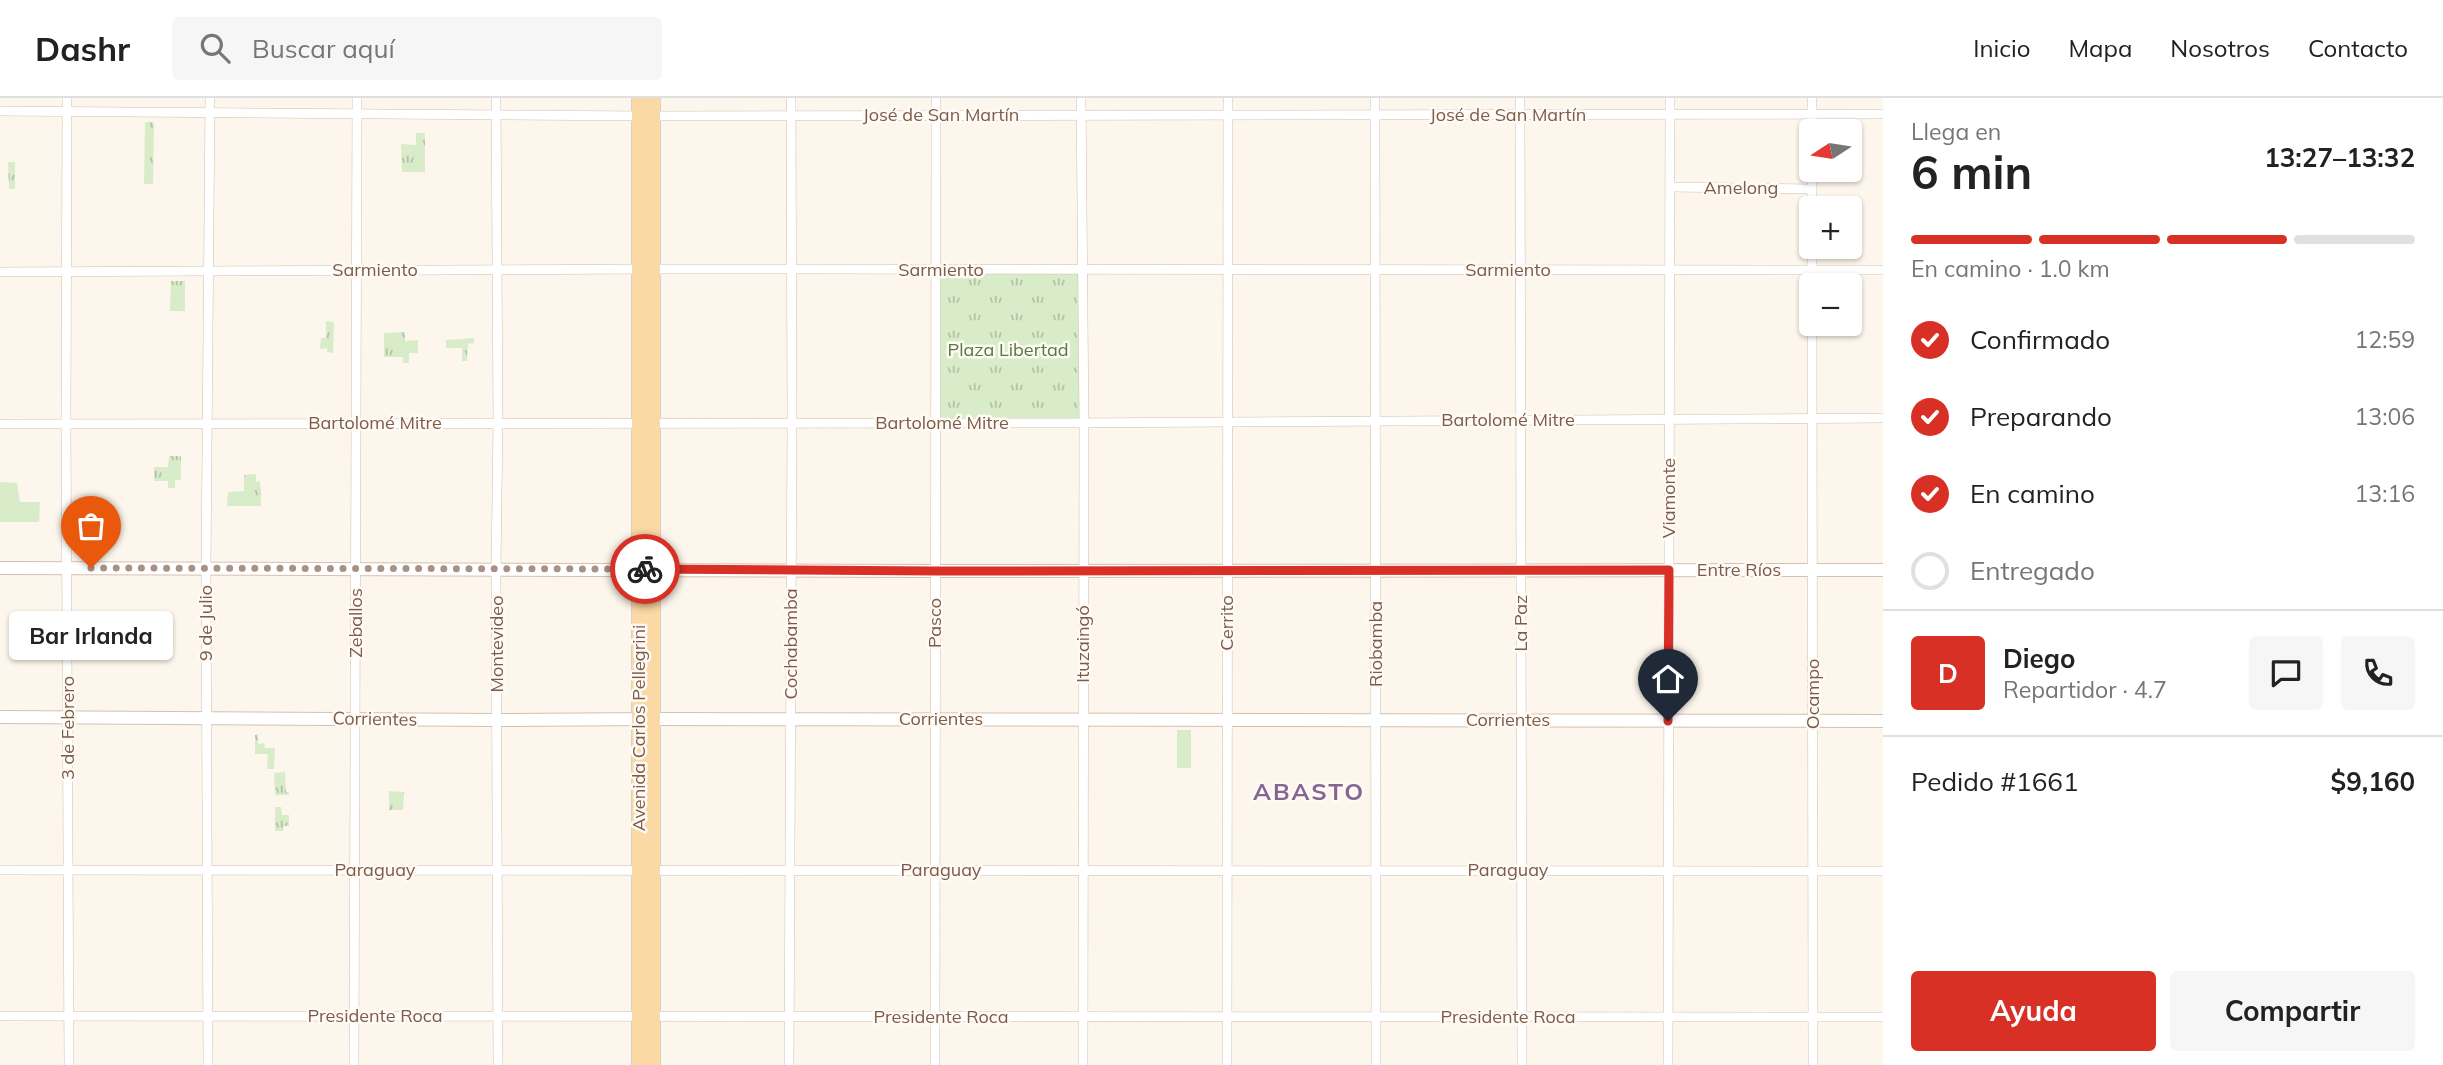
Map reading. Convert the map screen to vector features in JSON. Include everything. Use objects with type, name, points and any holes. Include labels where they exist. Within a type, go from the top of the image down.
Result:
[{"type":"main road","name":"Avenida Carlos Pellegrini","points":[[639,98],[646,116],[646,1016],[639,1065]]},
{"type":"main road","name":"Avenida Carlos Pellegrini","points":[[646,116],[653,98]]},
{"type":"main road","name":"Entre Ríos","points":[[0,568],[1883,570]]},
{"type":"main road","name":"Corrientes","points":[[0,717],[1883,721]]},
{"type":"main road","name":"Avenida Carlos Pellegrini","points":[[646,1016],[653,1065]]},
{"type":"street","name":"3 de Febrero","points":[[67,98],[69,1065]]},
{"type":"street","name":"9 de Julio","points":[[208,1065],[206,568],[210,98]]},
{"type":"street","name":"Zeballos","points":[[354,1065],[357,98]]},
{"type":"street","name":"Montevideo","points":[[496,98],[498,1065]]},
{"type":"street","name":"Cochabamba","points":[[789,1065],[791,98]]},
{"type":"street","name":"Pasco","points":[[935,1065],[936,98]]},
{"type":"street","name":"Ituzaingó","points":[[1081,98],[1084,422],[1083,1065]]},
{"type":"street","name":"Cerrito","points":[[1227,1065],[1228,98]]},
{"type":"street","name":"Riobamba","points":[[1376,98],[1376,1065]]},
{"type":"street","name":"La Paz","points":[[1520,98],[1522,1065]]},
{"type":"street","name":"Viamonte","points":[[1668,1065],[1671,98]]},
{"type":"street","points":[[1812,98],[1812,119]]},
{"type":"street","name":"José de San Martín","points":[[0,111],[646,116],[1883,114]]},
{"type":"street","points":[[1812,182],[1812,196]]},
{"type":"street","name":"Amelong","points":[[1671,187],[1812,188]]},
{"type":"street","points":[[1812,259],[1812,270]]},
{"type":"street","name":"Sarmiento","points":[[0,272],[646,269],[1883,270]]},
{"type":"street","name":"Ocampo","points":[[1812,336],[1813,1065]]},
{"type":"street","name":"Bartolomé Mitre","points":[[0,424],[1883,418]]},
{"type":"street","name":"Paraguay","points":[[0,870],[1883,871]]},
{"type":"street","name":"Presidente Roca","points":[[0,1016],[1883,1017]]},
{"type":"green space","points":[[145,122],[154,122],[153,184],[144,184]]},
{"type":"green space","points":[[416,133],[425,133],[425,172],[402,172],[401,144],[416,145]]},
{"type":"green space","points":[[8,162],[15,162],[15,189],[9,189]]},
{"type":"green space","name":"Plaza Libertad","points":[[1081,269],[1084,423],[935,423],[936,270]]},
{"type":"green space","points":[[171,281],[185,281],[185,311],[170,311]]},
{"type":"green space","points":[[326,321],[334,322],[333,353],[327,352],[327,348],[320,349],[321,338],[326,338]]},
{"type":"green space","points":[[405,332],[405,341],[418,340],[418,353],[409,353],[409,363],[403,363],[403,357],[384,357],[384,333]]},
{"type":"green space","points":[[474,338],[474,343],[468,344],[467,361],[462,361],[462,348],[446,348],[446,340]]},
{"type":"green space","points":[[988,389],[998,391],[1000,395],[996,400],[988,397],[989,404],[985,406],[979,401]]},
{"type":"green space","points":[[169,456],[181,456],[181,480],[175,480],[175,488],[168,488],[168,481],[154,481],[154,467],[168,467]]},
{"type":"green space","points":[[256,474],[256,482],[260,481],[261,506],[227,506],[228,492],[244,491],[244,475]]},
{"type":"green space","points":[[0,482],[17,483],[20,502],[40,502],[39,522],[0,522]]},
{"type":"green space","points":[[1177,730],[1191,730],[1191,768],[1177,768]]},
{"type":"green space","points":[[258,734],[258,744],[264,743],[265,748],[275,748],[274,769],[267,769],[268,754],[255,754],[255,735]]},
{"type":"green space","points":[[285,772],[286,792],[289,792],[289,795],[275,795],[274,773]]},
{"type":"green space","points":[[389,791],[404,792],[403,810],[389,810]]},
{"type":"green space","points":[[275,807],[281,807],[282,815],[289,815],[289,826],[284,826],[283,831],[275,831]]},
{"type":"way so far","points":[[91,568],[645,569]]},
{"type":"place","name":"Bar Irlanda","points":[[91,568]]},
{"type":"district","name":"ABASTO","points":[[1309,792]]},
{"type":"route","points":[[645,569],[1669,570],[1668,721]]}]
